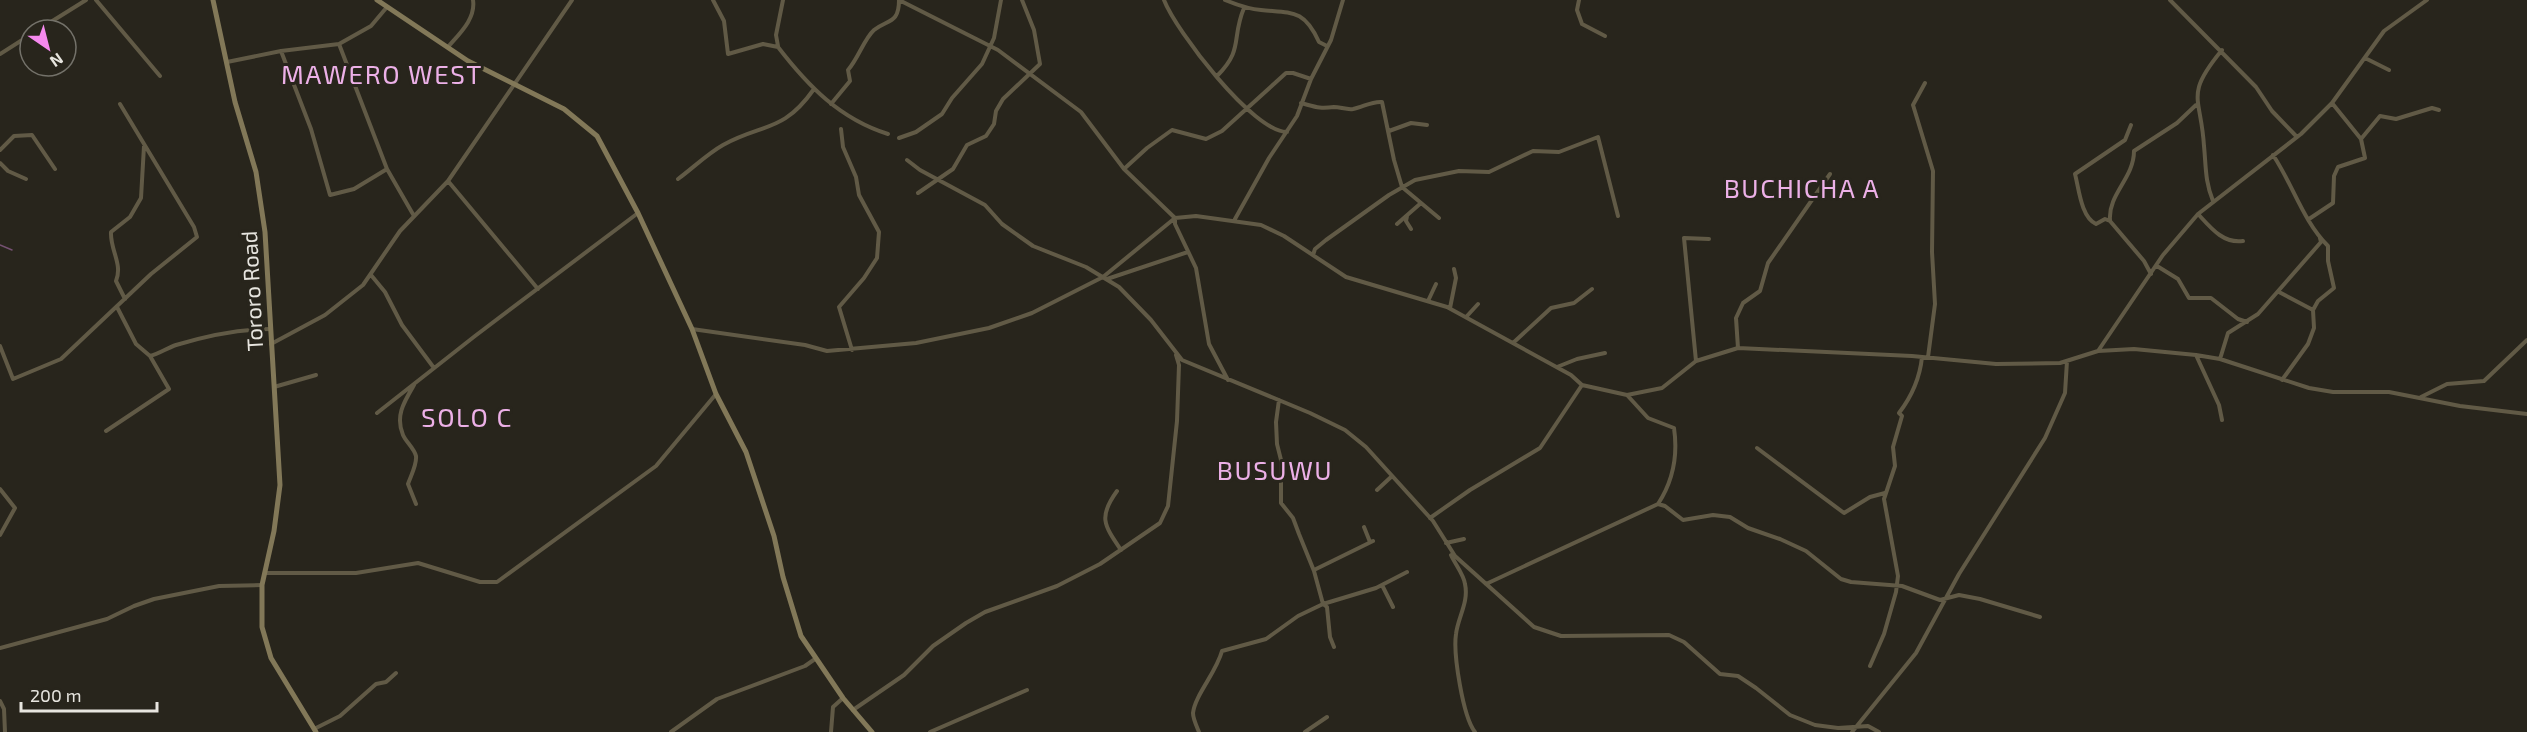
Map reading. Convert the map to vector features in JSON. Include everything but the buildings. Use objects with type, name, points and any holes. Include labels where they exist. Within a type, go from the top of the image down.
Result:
[{"type":"main road","name":"Tororo Road","points":[[213,0],[261,199],[280,485],[274,531],[262,585],[261,614],[265,643],[271,658],[315,731]]},
{"type":"main road","points":[[377,0],[447,48],[564,109],[589,128],[602,146],[638,213],[692,329],[716,394],[746,452],[774,536],[783,577],[801,636],[843,698],[872,732]]},
{"type":"street","points":[[58,18],[86,0]]},
{"type":"street","points":[[96,0],[160,76]]},
{"type":"street","points":[[447,48],[470,20],[473,0]]},
{"type":"street","points":[[271,344],[334,308],[356,292],[371,275],[392,242],[448,182],[572,0]]},
{"type":"street","points":[[713,0],[724,21],[728,54],[767,44],[778,46]]},
{"type":"street","points":[[783,0],[776,35],[778,46],[814,89],[831,104],[866,127],[888,134]]},
{"type":"street","points":[[831,104],[850,81],[848,70],[859,58],[874,31],[892,21],[899,10],[899,0],[969,33],[998,50],[1081,112],[1124,169],[1175,218],[1175,225],[1196,268],[1209,344],[1228,380]]},
{"type":"street","points":[[898,138],[916,132],[942,114],[952,98],[982,64],[994,38],[1001,0]]},
{"type":"street","points":[[918,193],[952,169],[967,145],[986,136],[994,124],[996,111],[1003,99],[1031,75],[1040,64],[1041,55],[1022,0]]},
{"type":"street","points":[[1164,0],[1193,51],[1247,108],[1279,132],[1287,132]]},
{"type":"street","points":[[1225,0],[1244,8],[1295,13],[1313,29],[1318,42],[1327,46]]},
{"type":"street","points":[[1235,219],[1269,158],[1287,132],[1339,18],[1342,0]]},
{"type":"street","points":[[1579,0],[1577,10],[1582,24],[1605,36]]},
{"type":"street","points":[[2170,0],[2222,50],[2256,87],[2272,111],[2297,137]]},
{"type":"street","points":[[2098,351],[2163,255],[2198,214],[2297,137],[2332,103],[2384,31],[2427,0]]},
{"type":"street","points":[[227,62],[281,51],[339,44],[371,27],[387,8]]},
{"type":"street","points":[[1217,76],[1234,57],[1237,43],[1236,27],[1244,8]]},
{"type":"street","points":[[767,44],[776,35]]},
{"type":"street","points":[[0,54],[18,43]]},
{"type":"street","points":[[339,44],[387,169],[414,216]]},
{"type":"street","points":[[2213,201],[2205,182],[2204,143],[2196,105],[2205,71],[2222,50]]},
{"type":"street","points":[[281,51],[311,129],[330,195],[354,189],[387,169]]},
{"type":"street","points":[[2365,58],[2389,70]]},
{"type":"street","points":[[1124,169],[1147,148],[1173,130],[1206,139],[1222,130],[1286,73],[1311,79]]},
{"type":"street","points":[[1924,83],[1913,105],[1933,171],[1932,252],[1935,304],[1928,357]]},
{"type":"street","points":[[678,179],[724,144],[780,123],[804,104],[814,89]]},
{"type":"street","points":[[1301,103],[1319,110],[1329,110],[1335,107],[1353,109],[1382,102],[1402,187],[1439,218]]},
{"type":"street","points":[[2309,219],[2333,203],[2334,176],[2338,167],[2365,158],[2361,139],[2332,103]]},
{"type":"street","points":[[0,346],[13,379],[61,360],[125,299],[197,237],[194,227],[120,104]]},
{"type":"street","points":[[2110,221],[2109,210],[2130,172],[2134,162],[2134,151],[2176,123],[2196,105]]},
{"type":"street","points":[[2361,139],[2380,117],[2396,119],[2432,108],[2439,110]]},
{"type":"street","points":[[1389,131],[1410,123],[1428,125]]},
{"type":"street","points":[[2131,125],[2126,140],[2075,174],[2082,204],[2091,221],[2096,224],[2105,219],[2110,221],[2144,261],[2151,274]]},
{"type":"street","points":[[841,129],[843,147],[856,177],[859,195],[879,232],[876,258],[864,278],[839,307],[852,350]]},
{"type":"street","points":[[0,150],[14,136],[32,135],[55,169]]},
{"type":"street","points":[[1312,255],[1315,249],[1326,240],[1402,187],[1432,176],[1459,171],[1489,172],[1533,151],[1558,152],[1598,136],[1618,216]]},
{"type":"street","points":[[125,299],[116,281],[119,273],[118,263],[111,232],[130,217],[141,198],[144,146]]},
{"type":"street","points":[[2220,359],[2228,333],[2247,322],[2279,292],[2321,242],[2292,194],[2273,155]]},
{"type":"street","points":[[907,160],[920,170],[985,205],[1002,224],[1033,246],[1086,267],[1105,278],[1132,300],[1182,360],[1344,430],[1366,447],[1430,518],[1446,543],[1465,582],[1466,595],[1456,633],[1456,656],[1467,723],[1474,732]]},
{"type":"street","points":[[0,163],[8,171],[26,179]]},
{"type":"street","points":[[1738,348],[1736,318],[1743,303],[1760,291],[1768,263],[1830,174]]},
{"type":"street","points":[[448,182],[538,289]]},
{"type":"street","points":[[1397,224],[1421,203]]},
{"type":"street","points":[[377,413],[638,213]]},
{"type":"street","points":[[2198,214],[2219,235],[2233,241],[2243,241]]},
{"type":"street","points":[[1407,215],[1406,221],[1411,229]]},
{"type":"street","points":[[1105,278],[1175,218],[1196,216],[1235,219],[1261,225],[1346,277],[1450,308],[1467,316],[1582,385],[1627,394],[1662,388],[1696,361],[1738,348],[1928,357],[1996,364],[2067,361],[2098,351],[2134,349],[2220,359],[2282,380],[2333,392],[2379,391],[2460,406],[2527,414]]},
{"type":"street","points":[[2282,380],[2308,344],[2314,328],[2313,310],[2318,301],[2334,288],[2328,261],[2328,246],[2319,237]]},
{"type":"street","points":[[1696,361],[1684,238],[1709,239]]},
{"type":"street","points":[[692,329],[805,345],[827,351],[916,343],[1007,323],[1105,278],[1188,252]]},
{"type":"street","points":[[2157,266],[2178,279],[2189,298],[2211,298],[2238,320],[2247,322]]},
{"type":"street","points":[[1450,308],[1456,278],[1454,269]]},
{"type":"street","points":[[371,275],[385,291],[402,325],[434,368]]},
{"type":"street","points":[[1428,301],[1436,284]]},
{"type":"street","points":[[1513,343],[1551,308],[1574,303],[1592,289]]},
{"type":"street","points":[[2279,292],[2313,310]]},
{"type":"street","points":[[1467,316],[1478,304]]},
{"type":"street","points":[[106,431],[169,389],[150,356],[136,344],[117,307]]},
{"type":"street","points":[[150,356],[173,346],[205,338],[252,329],[271,329]]},
{"type":"street","points":[[2420,397],[2447,384],[2484,381],[2527,340]]},
{"type":"street","points":[[1557,368],[1577,359],[1605,353]]},
{"type":"street","points":[[853,710],[904,675],[933,646],[984,612],[1058,586],[1121,550],[1160,523],[1166,514],[1177,421],[1179,373],[1176,354]]},
{"type":"street","points":[[2196,355],[2219,405],[2222,420]]},
{"type":"street","points":[[1870,666],[1884,633],[1898,576],[1884,499],[1885,493],[1895,466],[1893,447],[1902,416],[1899,413],[1921,371],[1922,357]]},
{"type":"street","points":[[1852,732],[1916,653],[2045,438],[2065,393],[2067,361]]},
{"type":"street","points":[[273,387],[316,375]]},
{"type":"street","points":[[416,382],[401,407],[399,417],[403,435],[416,455],[408,484],[416,504]]},
{"type":"street","points":[[1430,518],[1470,490],[1540,448],[1582,385]]},
{"type":"street","points":[[264,573],[356,573],[418,563],[480,582],[497,582],[656,466],[716,394]]},
{"type":"street","points":[[1486,584],[1658,504],[1671,478],[1676,448],[1674,428],[1648,418],[1627,394]]},
{"type":"street","points":[[1279,400],[1276,422],[1277,444],[1281,460],[1281,503],[1293,518],[1314,570],[1323,604],[1327,607],[1330,637],[1334,647]]},
{"type":"street","points":[[1757,448],[1844,513],[1870,497],[1885,493]]},
{"type":"street","points":[[1377,490],[1391,477]]},
{"type":"street","points":[[0,489],[15,508],[0,535]]},
{"type":"street","points":[[1117,491],[1107,504],[1104,515],[1108,531],[1121,550]]},
{"type":"street","points":[[1658,504],[1665,506],[1683,520],[1713,515],[1730,517],[1748,528],[1806,551],[1842,579],[1897,586],[1946,600],[1959,595],[1970,597],[2040,617]]},
{"type":"street","points":[[1314,570],[1371,542],[1364,527]]},
{"type":"street","points":[[1446,543],[1464,539]]},
{"type":"street","points":[[1449,549],[1534,627],[1561,636],[1669,635],[1684,642],[1720,674],[1738,676],[1790,715],[1815,725],[1856,728],[1868,726],[1879,732]]},
{"type":"street","points":[[1199,732],[1193,714],[1201,695],[1218,668],[1222,651],[1242,648],[1266,639],[1298,616],[1323,604],[1382,585],[1407,572]]},
{"type":"street","points":[[0,648],[107,619],[154,599],[219,586],[262,585]]},
{"type":"street","points":[[1382,585],[1393,607]]},
{"type":"street","points":[[671,732],[717,699],[805,666],[815,659]]},
{"type":"street","points":[[315,731],[340,716],[376,684],[386,681],[396,673]]},
{"type":"street","points":[[930,732],[1027,690]]},
{"type":"street","points":[[831,732],[833,707],[843,698]]},
{"type":"street","points":[[0,701],[4,709],[5,732]]},
{"type":"street","points":[[1305,732],[1327,717]]},
{"type":"waterway","points":[[0,245],[12,250]]},
{"type":"district","name":"MAWERO WEST","points":[[382,73]]},
{"type":"district","name":"BUCHICHA A","points":[[1802,187]]},
{"type":"district","name":"SOLO C","points":[[467,416]]},
{"type":"district","name":"BUSUWU","points":[[1275,469]]}]
